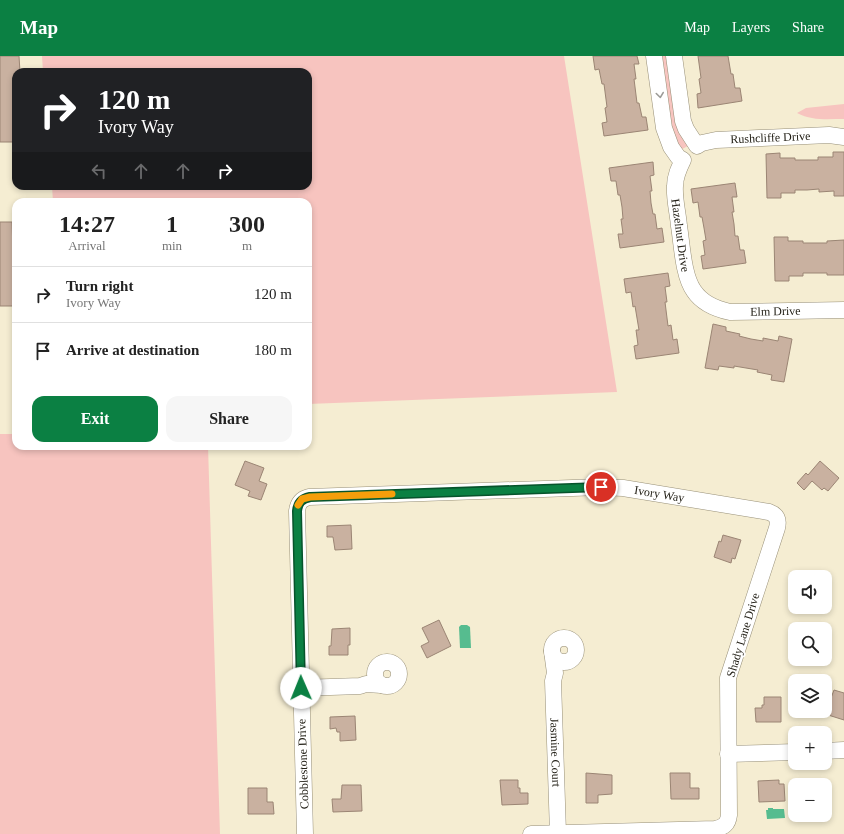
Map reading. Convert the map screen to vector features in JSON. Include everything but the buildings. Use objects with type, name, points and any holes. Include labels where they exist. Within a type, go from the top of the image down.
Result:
[{"type":"street","name":"Hazelnut Drive","points":[[654,56],[664,128],[671,147],[678,157],[683,160],[676,178],[675,194],[689,283],[698,296],[708,304]]},
{"type":"street","name":"Rushcliffe Drive","points":[[674,56],[684,125],[697,146],[702,143],[716,140],[829,135],[844,137]]},
{"type":"street","name":"Elm Drive","points":[[708,304],[730,312],[844,310]]},
{"type":"street","name":"Ivory Way","points":[[299,502],[302,499],[310,497],[601,487],[623,488],[769,512],[774,514],[777,518]]},
{"type":"street","name":"Cobblestone Drive","points":[[299,502],[297,511],[305,834]]},
{"type":"street","name":"Shady Lane Drive","points":[[558,833],[715,829],[724,826],[728,822],[728,678],[777,528],[777,518]]},
{"type":"street","points":[[555,673],[574,658],[576,650],[576,646],[572,640],[564,637],[556,640],[552,651],[553,655],[559,661],[567,662]]},
{"type":"street","name":"Jasmine Court","points":[[552,651],[555,673],[553,681],[558,833]]},
{"type":"street","points":[[301,688],[360,686],[374,680]]},
{"type":"street","points":[[832,751],[844,750]]},
{"type":"street","points":[[728,754],[788,752]]},
{"type":"street","points":[[531,834],[558,833]]},
{"type":"shaded area","points":[[42,56],[564,56],[617,392],[312,404],[312,198],[53,198],[52,190],[312,190],[312,68],[43,68]]},
{"type":"shaded area","points":[[659,56],[670,56],[688,146],[682,149],[673,141]]},
{"type":"shaded area","points":[[844,104],[844,119],[814,118],[797,113],[806,108]]},
{"type":"shaded area","points":[[0,434],[12,434],[12,450],[208,450],[220,834],[0,834]]},
{"type":"shaded area","points":[[461,625],[467,625],[470,627],[471,648],[460,648],[459,627]]},
{"type":"shaded area","points":[[768,808],[784,809],[785,818],[767,819],[766,810],[768,810]]},
{"type":"slow traffic","points":[[298,505],[302,499],[310,497],[392,494]]},
{"type":"route","points":[[301,688],[297,511],[299,502],[302,499],[310,497],[601,487]]}]
